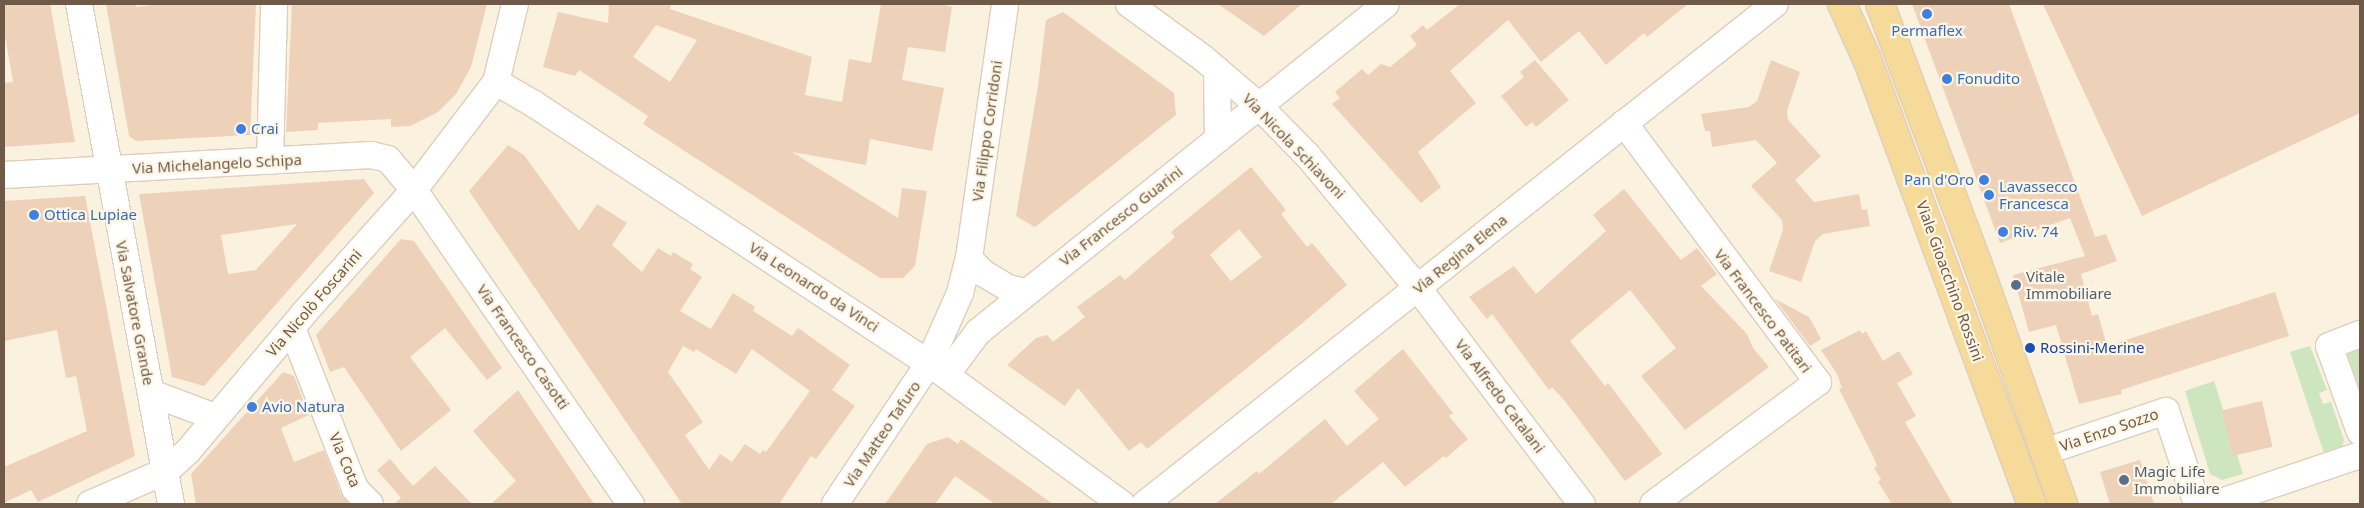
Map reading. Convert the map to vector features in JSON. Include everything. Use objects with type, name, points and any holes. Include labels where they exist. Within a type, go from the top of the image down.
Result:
[{"type":"main road","name":"Viale Gioacchino Rossini","points":[[1842,4],[1868,58],[2032,504]]},
{"type":"main road","name":"Viale Gioacchino Rossini","points":[[1880,4],[1977,262],[2063,504]]},
{"type":"street","name":"Via Salvatore Grande","points":[[79,4],[171,504]]},
{"type":"street","points":[[270,161],[274,4]]},
{"type":"street","points":[[496,82],[515,4]]},
{"type":"street","name":"Via Filippo Corridoni","points":[[938,369],[969,258],[1005,4]]},
{"type":"street","name":"Via Francesco Guarini","points":[[938,369],[1025,292],[1386,4]]},
{"type":"street","name":"Via Regina Elena","points":[[1145,504],[1775,4]]},
{"type":"street","name":"Via Nicola Schiavoni","points":[[1141,7],[1260,106],[1355,210],[1417,287]]},
{"type":"street","points":[[1217,70],[1218,139]]},
{"type":"street","name":"Via Nicolò Foscarini","points":[[90,504],[166,471],[188,451],[292,328],[414,190],[496,82]]},
{"type":"street","name":"Via Leonardo da Vinci","points":[[496,82],[938,369],[1122,504]]},
{"type":"street","name":"Via Francesco Patitari","points":[[1624,122],[1818,382],[1653,504]]},
{"type":"street","name":"Via Michelangelo Schipa","points":[[4,175],[371,155],[388,159],[414,190]]},
{"type":"street","name":"Via Francesco Casotti","points":[[414,190],[631,504]]},
{"type":"street","points":[[969,258],[983,274],[1008,288],[1025,292]]},
{"type":"street","name":"Via Alfredo Catalani","points":[[1417,287],[1582,504]]},
{"type":"street","name":"Via Cota","points":[[292,328],[355,489],[370,504]]},
{"type":"street","points":[[2360,334],[2329,346],[2360,432]]},
{"type":"street","name":"Via Matteo Tafuro","points":[[835,504],[938,369]]},
{"type":"street","points":[[151,393],[215,417]]},
{"type":"street","name":"Via Enzo Sozzo","points":[[2044,452],[2166,410],[2197,504]]},
{"type":"street","points":[[2215,504],[2360,455]]},
{"type":"green space","points":[[2310,346],[2327,390],[2319,393],[2323,404],[2331,402],[2344,440],[2342,448],[2324,453],[2290,352]]},
{"type":"green space","points":[[2360,347],[2360,390],[2347,354]]},
{"type":"green space","points":[[2214,381],[2243,474],[2222,480],[2210,474],[2185,391]]},
{"type":"building","points":[[4,4],[50,4],[75,142],[4,147],[4,83],[13,82],[4,30]]},
{"type":"building","points":[[106,4],[136,4],[136,7],[159,4],[256,4],[250,135],[136,141],[129,136]]},
{"type":"building","points":[[292,4],[487,4],[471,67],[456,94],[438,112],[410,126],[391,127],[391,119],[318,123],[318,130],[286,132]]},
{"type":"building","points":[[609,4],[671,4],[670,9],[812,57],[805,95],[842,102],[849,59],[871,63],[881,4],[942,4],[952,7],[945,52],[908,47],[902,80],[944,88],[932,151],[870,139],[866,165],[792,152],[898,218],[902,188],[927,191],[915,266],[903,278],[880,278],[643,124],[648,116],[579,70],[575,76],[543,67],[558,12],[608,23]],"holes":[[[656,25],[697,40],[670,82],[633,57]]]},
{"type":"building","points":[[1218,4],[1302,4],[1264,36]]},
{"type":"building","points":[[1460,4],[1688,4],[1647,37],[1644,33],[1606,65],[1579,31],[1541,62],[1508,20],[1450,71],[1476,103],[1418,152],[1441,187],[1421,203],[1332,104],[1340,98],[1335,92],[1362,69],[1368,75],[1381,64],[1390,67],[1417,45],[1410,36],[1423,25],[1427,30]]},
{"type":"building","points":[[1912,4],[2009,4],[2095,237],[2106,234],[2117,261],[2081,274],[2092,316],[2098,314],[2107,346],[2275,292],[2289,336],[2121,390],[2122,394],[2079,404],[2056,325],[2029,332],[2013,275],[2085,256],[2070,218],[2000,243]]},
{"type":"building","points":[[2043,4],[2360,4],[2360,113],[2142,216]]},
{"type":"building","points":[[1063,12],[1174,93],[1176,115],[1035,227],[1016,216],[1038,86],[1046,20]]},
{"type":"building","points":[[1535,60],[1569,100],[1536,127],[1532,122],[1526,127],[1501,96],[1524,77],[1520,72]]},
{"type":"building","points":[[1771,60],[1800,72],[1787,111],[1788,120],[1821,156],[1795,180],[1814,202],[1859,194],[1862,210],[1867,209],[1870,226],[1823,234],[1815,241],[1801,282],[1769,271],[1783,230],[1782,220],[1751,186],[1777,163],[1756,140],[1712,147],[1710,131],[1705,131],[1701,114],[1749,107],[1757,101]]},
{"type":"building","points":[[508,145],[524,155],[579,231],[597,204],[627,223],[612,245],[642,272],[658,248],[671,256],[673,252],[693,264],[690,269],[702,277],[680,311],[711,329],[733,293],[755,307],[753,311],[792,336],[798,328],[850,365],[832,390],[855,406],[816,459],[811,456],[779,504],[682,504],[469,191]],"holes":[[[683,346],[694,352],[696,349],[736,374],[752,349],[810,391],[766,452],[763,450],[760,454],[745,444],[732,462],[720,454],[709,470],[685,435],[703,422],[668,372]]]},
{"type":"building","points":[[1251,167],[1286,210],[1281,214],[1307,247],[1312,243],[1347,285],[1147,449],[1141,442],[1129,451],[1078,388],[1065,406],[1007,365],[1036,338],[1047,335],[1053,342],[1085,317],[1077,307],[1120,275],[1125,280],[1175,237],[1171,232]],"holes":[[[1239,229],[1262,257],[1231,281],[1210,255]]]},
{"type":"building","points":[[364,179],[374,193],[204,386],[172,377],[139,194]],"holes":[[[297,224],[256,270],[228,274],[221,235]]]},
{"type":"building","points":[[1624,189],[1681,260],[1697,248],[1717,274],[1701,286],[1747,334],[1753,348],[1769,367],[1685,430],[1641,376],[1676,348],[1630,290],[1570,341],[1605,386],[1608,383],[1662,454],[1625,481],[1564,400],[1552,387],[1549,390],[1492,314],[1487,319],[1469,297],[1514,266],[1536,294],[1606,231],[1593,215]]},
{"type":"building","points":[[85,196],[135,456],[38,502],[31,490],[4,503],[4,467],[87,431],[76,376],[66,378],[57,330],[4,341],[4,201]]},
{"type":"building","points":[[401,239],[414,241],[502,368],[487,380],[445,328],[410,357],[451,410],[401,451],[344,367],[330,372],[316,335]]},
{"type":"building","points":[[1775,299],[1809,317],[1821,339],[1810,346]]},
{"type":"building","points":[[1860,330],[1862,334],[1866,331],[1883,361],[1899,351],[1913,374],[1897,383],[1916,416],[1905,422],[1953,504],[1892,504],[1878,482],[1881,479],[1874,468],[1877,466],[1873,456],[1839,389],[1842,388],[1837,374],[1821,350]]},
{"type":"building","points":[[1403,349],[1453,413],[1449,416],[1468,439],[1446,458],[1444,456],[1405,487],[1383,462],[1331,504],[1215,504],[1257,471],[1259,474],[1325,419],[1347,446],[1379,419],[1354,391]]},
{"type":"building","points":[[283,372],[294,376],[309,415],[281,428],[294,462],[324,450],[341,494],[349,504],[196,504],[191,474]]},
{"type":"building","points":[[518,390],[594,504],[491,504],[516,481],[473,431]]},
{"type":"building","points":[[2262,401],[2273,447],[2233,456],[2222,410]]},
{"type":"building","points":[[948,437],[958,444],[961,439],[1053,504],[995,504],[955,476],[935,504],[885,504],[927,444]]},
{"type":"building","points":[[390,459],[413,486],[435,466],[472,504],[394,504],[401,498],[377,470]]},
{"type":"building","points":[[2140,460],[2154,504],[2110,504],[2100,472]]},
{"type":"place","name":"Permaflex","points":[[1927,14]]},
{"type":"place","name":"Fonudito","points":[[1947,79]]},
{"type":"place","name":"Crai","points":[[241,129]]},
{"type":"place","name":"Pan d'Oro","points":[[1984,180]]},
{"type":"place","name":"Lavassecco Francesca","points":[[1989,195]]},
{"type":"place","name":"Ottica Lupiae","points":[[34,215]]},
{"type":"place","name":"Riv. 74","points":[[2003,232]]},
{"type":"place","name":"Vitale Immobiliare","points":[[2016,285]]},
{"type":"place","name":"Rossini-Merine","points":[[2030,348]]},
{"type":"place","name":"Avio Natura","points":[[252,407]]},
{"type":"place","name":"Magic Life Immobiliare","points":[[2124,480]]}]
